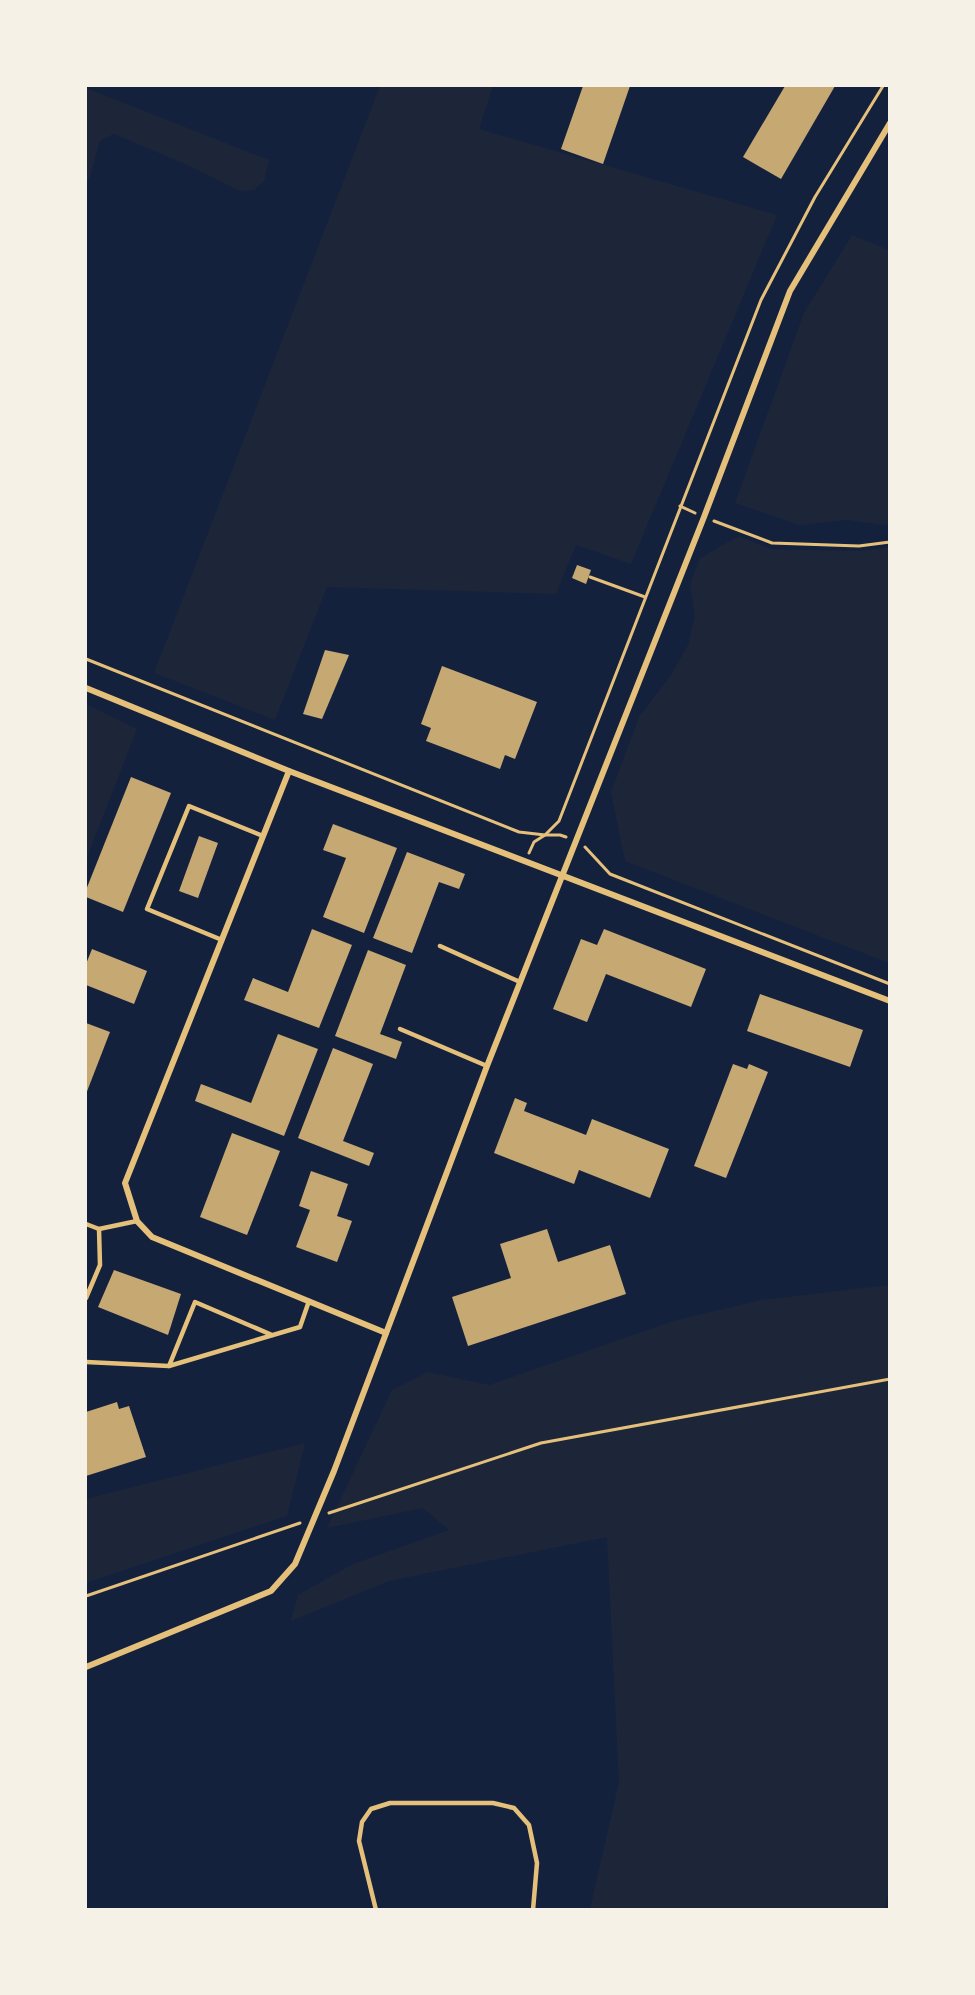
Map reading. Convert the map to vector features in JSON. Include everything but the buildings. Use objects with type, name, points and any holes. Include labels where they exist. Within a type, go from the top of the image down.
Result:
[{"type":"street","points":[[86,1667],[271,1591],[296,1564],[334,1472],[487,1066],[704,517],[790,291],[890,123]]},
{"type":"street","points":[[86,688],[289,771],[890,1001]]},
{"type":"street","points":[[289,771],[125,1183],[137,1221],[152,1237],[386,1333]]},
{"type":"lane","points":[[222,940],[147,909],[189,806],[263,836]]},
{"type":"lane","points":[[440,946],[520,982]]},
{"type":"lane","points":[[400,1029],[487,1066]]},
{"type":"lane","points":[[86,1224],[99,1229],[137,1221]]},
{"type":"lane","points":[[86,1298],[100,1265],[99,1229]]},
{"type":"lane","points":[[86,1362],[169,1366],[300,1327],[309,1301]]},
{"type":"lane","points":[[169,1366],[195,1302],[273,1335]]},
{"type":"lane","points":[[376,1910],[359,1841],[362,1821],[371,1809],[390,1803],[493,1803],[514,1808],[529,1825],[537,1863],[533,1910]]},
{"type":"path","points":[[526,861],[534,842],[546,835],[559,821],[761,300],[815,198],[883,86]]},
{"type":"path","points":[[680,506],[772,543],[858,546],[890,542]]},
{"type":"path","points":[[590,577],[645,597]]},
{"type":"path","points":[[86,659],[519,832],[560,835],[575,841],[584,845],[610,874],[890,984]]},
{"type":"path","points":[[369,1500],[541,1443],[890,1379]]},
{"type":"path","points":[[86,1596],[248,1540]]},
{"type":"shaded area","points":[[380,86],[493,86],[479,129],[777,215],[631,564],[576,545],[556,594],[327,587],[275,720],[154,673]]},
{"type":"shaded area","points":[[86,88],[269,160],[264,181],[254,190],[240,191],[192,167],[114,134],[100,140],[86,184]]},
{"type":"shaded area","points":[[852,235],[889,250],[889,524],[848,520],[799,525],[735,503],[804,313]]},
{"type":"shaded area","points":[[739,536],[771,549],[859,551],[889,547],[889,963],[625,861],[611,792],[639,717],[671,675],[688,645],[695,615],[690,584],[700,558]]},
{"type":"shaded area","points":[[86,704],[137,729],[86,860]]},
{"type":"shaded area","points":[[889,1285],[890,1885],[884,1909],[590,1909],[619,1782],[607,1537],[389,1581],[291,1621],[298,1595],[353,1564],[449,1530],[423,1508],[327,1528],[392,1390],[428,1372],[489,1385],[673,1321],[761,1300]]},
{"type":"shaded area","points":[[305,1443],[287,1516],[86,1583],[86,1499]]}]
